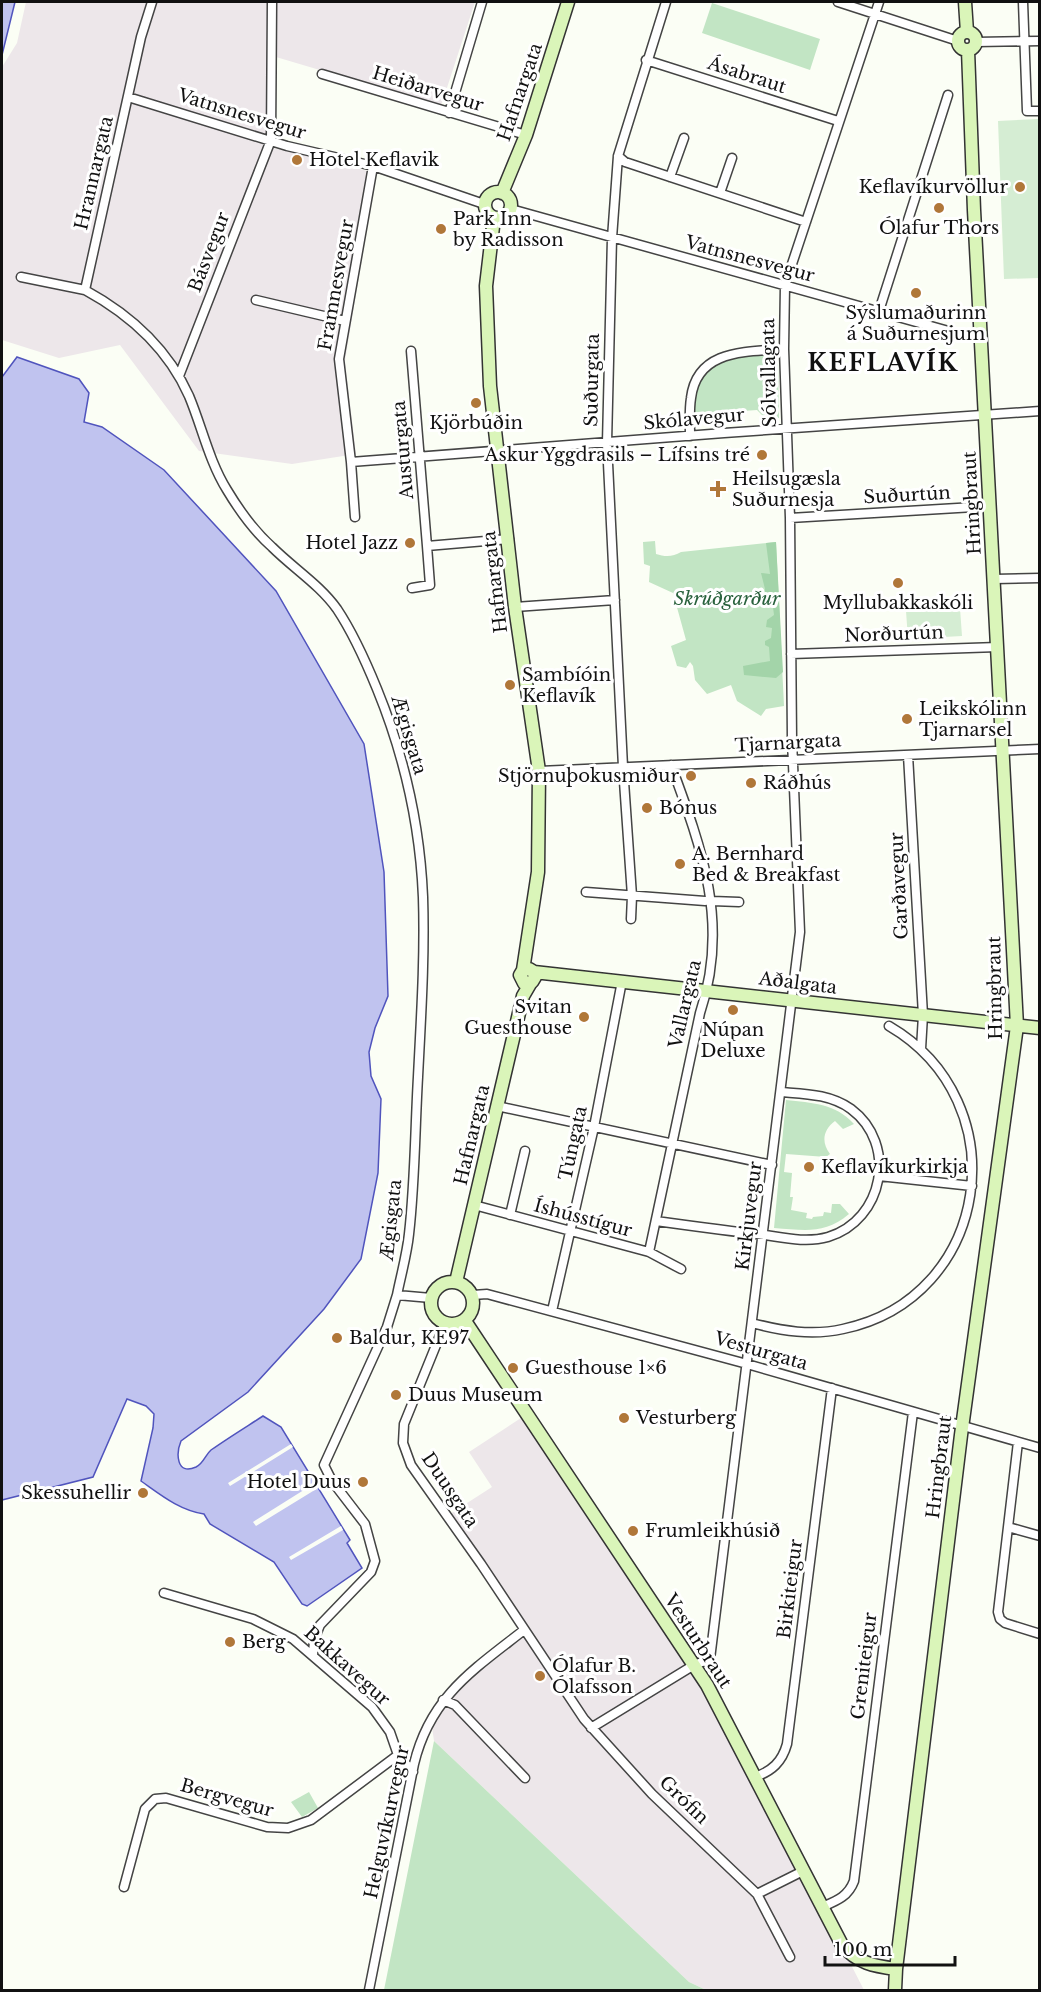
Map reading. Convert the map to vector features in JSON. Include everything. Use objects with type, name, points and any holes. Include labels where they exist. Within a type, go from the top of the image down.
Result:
[{"type":"street","name":"Hrannargata","points":[[85,290],[141,37],[152,2]]},
{"type":"street","points":[[271,140],[272,2]]},
{"type":"street","points":[[449,113],[482,2]]},
{"type":"street","name":"Hafnargata","points":[[502,193],[526,135],[568,2]]},
{"type":"street","name":"Suðurgata","points":[[623,767],[607,443],[612,238],[618,156],[646,60],[666,2]]},
{"type":"street","points":[[838,2],[962,36]]},
{"type":"street","name":"Sólvallagata","points":[[793,759],[790,518],[784,349],[785,285],[879,2]]},
{"type":"street","points":[[965,2],[960,48],[1040,41]]},
{"type":"street","points":[[1023,2],[1028,111],[1040,111]]},
{"type":"street","name":"Hringbraut","points":[[895,1990],[963,1426],[1017,1026],[982,337],[972,46]]},
{"type":"street","name":"Ásabraut","points":[[646,60],[838,121]]},
{"type":"street","name":"Heiðarvegur","points":[[322,74],[526,135]]},
{"type":"street","points":[[879,311],[948,95]]},
{"type":"street","name":"Vatnsnesvegur","points":[[128,97],[271,140],[373,166],[484,204]]},
{"type":"street","points":[[670,177],[684,138]]},
{"type":"street","name":"Básvegur","points":[[179,376],[271,140]]},
{"type":"street","points":[[618,156],[625,162],[806,222]]},
{"type":"street","points":[[720,194],[732,158]]},
{"type":"street","name":"Framnesvegur","points":[[355,517],[339,359],[373,166]]},
{"type":"street","points":[[495,192],[502,193],[509,199],[511,209],[502,218],[494,218],[486,213],[484,204],[489,195],[495,192]]},
{"type":"street","name":"Vatnsnesvegur","points":[[511,209],[970,337],[982,337]]},
{"type":"street","name":"Hafnargata","points":[[456,1282],[529,976],[528,942],[538,873],[539,771],[515,607],[490,386],[486,286],[494,218]]},
{"type":"street","points":[[21,277],[85,290]]},
{"type":"street","name":"Ægisgata","points":[[85,290],[114,306],[131,320],[149,338],[179,376],[221,478],[243,513],[272,548],[297,568],[336,608],[368,667],[391,723],[416,830],[423,897],[422,972],[409,1235],[397,1295],[387,1327],[324,1465],[332,1481],[364,1524],[375,1557],[374,1565],[368,1575],[320,1625],[314,1640],[313,1655]]},
{"type":"street","points":[[256,300],[345,321]]},
{"type":"street","points":[[690,436],[692,391],[706,368],[718,358],[733,353],[784,349]]},
{"type":"street","name":"Austurgata","points":[[411,351],[430,585],[412,588]]},
{"type":"street","name":"Skólavegur","points":[[351,462],[1040,411]]},
{"type":"street","name":"Suðurtún","points":[[790,518],[991,506]]},
{"type":"street","points":[[427,546],[509,539]]},
{"type":"street","points":[[994,579],[1040,578]]},
{"type":"street","points":[[515,607],[615,600]]},
{"type":"street","name":"Norðurtún","points":[[791,654],[998,647]]},
{"type":"street","name":"Tjarnargata","points":[[539,771],[1040,749]]},
{"type":"street","name":"Garðavegur","points":[[908,754],[923,1015],[921,1049]]},
{"type":"street","name":"Kirkjuvegur","points":[[694,1665],[710,1659],[800,932],[793,759]]},
{"type":"street","name":"Vallargata","points":[[649,1252],[700,1013],[707,991],[714,942],[704,864],[671,765]]},
{"type":"street","points":[[623,767],[632,896],[631,919]]},
{"type":"street","points":[[586,892],[739,902]]},
{"type":"street","name":"Aðalgata","points":[[529,976],[553,974],[622,981],[1040,1028]]},
{"type":"street","name":"Túngata","points":[[552,1311],[594,1127],[622,981]]},
{"type":"street","points":[[752,1323],[791,1331],[827,1332],[855,1326],[895,1309],[918,1292],[946,1259],[965,1220],[972,1186],[972,1149],[963,1113],[942,1074],[921,1049],[889,1026]]},
{"type":"street","points":[[656,1221],[808,1240],[836,1234],[853,1224],[866,1211],[875,1194],[879,1176],[876,1144],[869,1129],[843,1104],[826,1097],[781,1092]]},
{"type":"street","points":[[497,1106],[772,1165]]},
{"type":"street","points":[[510,1215],[525,1151]]},
{"type":"street","points":[[879,1176],[972,1186]]},
{"type":"street","name":"Íshússtígur","points":[[474,1205],[649,1252],[681,1269]]},
{"type":"street","points":[[456,1282],[466,1287],[472,1296],[472,1312],[465,1321],[452,1325],[445,1323],[437,1319],[432,1311],[432,1298],[443,1284],[456,1282]]},
{"type":"street","name":"Vesturgata","points":[[472,1296],[487,1294],[552,1311],[1040,1448]]},
{"type":"street","points":[[397,1295],[432,1298]]},
{"type":"street","name":"Vesturbraut","points":[[465,1321],[707,1685],[842,1946],[847,1952],[867,1964],[896,1969]]},
{"type":"street","name":"Duusgata","points":[[445,1323],[404,1424],[405,1450],[411,1465],[481,1564],[524,1630]]},
{"type":"street","name":"Birkiteigur","points":[[755,1777],[769,1772],[777,1765],[787,1744],[832,1389]]},
{"type":"street","name":"Greniteigur","points":[[822,1907],[841,1899],[849,1891],[854,1881],[913,1412]]},
{"type":"street","points":[[1018,1442],[999,1616],[1005,1623],[1040,1634]]},
{"type":"street","points":[[1008,1527],[1040,1536]]},
{"type":"street","name":"Bakkavegur","points":[[164,1593],[263,1623],[293,1639],[380,1716],[390,1732],[398,1755],[412,1772]]},
{"type":"street","name":"Helguvíkurvegur","points":[[369,1990],[412,1772],[423,1736],[443,1700],[471,1671],[524,1630]]},
{"type":"street","name":"Grófin","points":[[524,1630],[591,1728],[652,1794],[757,1894],[790,1957]]},
{"type":"street","points":[[591,1728],[694,1665]]},
{"type":"street","points":[[443,1700],[456,1705],[525,1778]]},
{"type":"street","name":"Bergvegur","points":[[124,1887],[145,1809],[154,1799],[166,1798],[267,1827],[288,1828],[311,1820],[398,1755]]},
{"type":"street","points":[[757,1894],[803,1870]]},
{"type":"shaded area","points":[[26,2],[475,2],[441,106],[276,57],[274,148],[376,173],[345,361],[356,454],[292,464],[199,451],[120,345],[59,358],[2,340],[2,67],[17,43]]},
{"type":"shaded area","points":[[527,1414],[707,1685],[864,1990],[706,1990],[689,1982],[434,1741],[431,1720],[443,1700],[524,1630],[450,1514],[492,1487],[469,1452]]},
{"type":"green space","points":[[712,3],[820,39],[810,70],[702,33]]},
{"type":"green space","name":"Keflavíkurvöllur","points":[[1039,119],[1039,278],[1004,279],[998,121]]},
{"type":"green space","points":[[770,354],[771,361],[778,361],[779,418],[766,419],[757,410],[716,413],[711,423],[700,423],[695,418],[698,386],[710,368],[731,359]]},
{"type":"green space","name":"Skrúðgarður","points":[[655,541],[656,554],[666,556],[681,552],[776,542],[784,706],[766,709],[761,716],[737,701],[731,685],[707,694],[695,680],[693,666],[690,662],[686,668],[677,666],[671,646],[686,640],[673,593],[649,582],[650,566],[644,564],[643,542]]},
{"type":"green space","points":[[776,542],[783,672],[776,678],[744,675],[743,666],[770,661],[769,647],[765,645],[765,641],[771,638],[772,628],[766,627],[767,620],[774,615],[772,599],[763,600],[765,589],[761,573],[770,574],[766,543]]},
{"type":"green space","points":[[960,608],[962,636],[908,639],[906,611]]},
{"type":"green space","points":[[786,1100],[823,1105],[839,1112],[854,1124],[843,1129],[835,1121],[828,1128],[824,1141],[830,1154],[826,1157],[786,1154],[784,1172],[792,1173],[791,1210],[807,1213],[806,1218],[812,1219],[823,1216],[824,1212],[831,1213],[832,1204],[840,1204],[849,1214],[840,1221],[822,1228],[804,1230],[774,1228]]},
{"type":"green space","points":[[434,1741],[689,1982],[706,1990],[384,1990]]},
{"type":"green space","points":[[309,1792],[318,1808],[302,1817],[291,1802]]},
{"type":"water","points":[[2,2],[15,2],[2,55]]},
{"type":"water","points":[[17,357],[79,379],[89,393],[84,422],[102,427],[164,470],[276,591],[364,744],[384,872],[388,996],[375,1028],[369,1052],[371,1076],[381,1099],[378,1173],[361,1259],[324,1309],[248,1392],[181,1441],[178,1451],[181,1466],[189,1469],[199,1465],[211,1450],[263,1416],[281,1427],[350,1540],[347,1543],[362,1568],[307,1606],[302,1604],[274,1562],[210,1524],[204,1514],[178,1505],[141,1481],[154,1414],[146,1406],[127,1399],[93,1477],[2,1500],[2,377]]},
{"type":"pier","points":[[291,1444],[293,1447],[230,1486],[228,1483]]},
{"type":"pier","points":[[315,1483],[318,1488],[256,1526],[253,1522]]},
{"type":"pier","points":[[341,1526],[343,1530],[291,1560],[289,1557]]},
{"type":"place","name":"Hotel Keflavik","points":[[297,160]]},
{"type":"place","name":"Keflavíkurvöllur","points":[[1020,187]]},
{"type":"place","name":"Ólafur Thors","points":[[939,208]]},
{"type":"place","name":"Park Inn by Radisson","points":[[441,229]]},
{"type":"place","name":"Sýslumaðurinn á Suðurnesjum","points":[[916,293]]},
{"type":"place","name":"Kjörbúðin","points":[[476,403]]},
{"type":"place","name":"Askur Yggdrasils – Lífsins tré","points":[[762,455]]},
{"type":"place","name":"Heilsugæsla Suðurnesja","points":[[718,489]]},
{"type":"place","name":"Hotel Jazz","points":[[410,543]]},
{"type":"place","name":"Myllubakkaskóli","points":[[898,583]]},
{"type":"place","name":"Sambíóin Keflavík","points":[[510,685]]},
{"type":"place","name":"Leikskólinn Tjarnarsel","points":[[907,719]]},
{"type":"place","name":"Stjörnuþokusmiður","points":[[691,776]]},
{"type":"place","name":"Ráðhús","points":[[751,783]]},
{"type":"place","name":"Bónus","points":[[647,808]]},
{"type":"place","name":"A. Bernhard Bed & Breakfast","points":[[680,864]]},
{"type":"place","name":"Núpan Deluxe","points":[[733,1010]]},
{"type":"place","name":"Svitan Guesthouse","points":[[584,1017]]},
{"type":"place","name":"Keflavíkurkirkja","points":[[809,1167]]},
{"type":"place","name":"Baldur, KE97","points":[[337,1338]]},
{"type":"place","name":"Guesthouse 1×6","points":[[513,1368]]},
{"type":"place","name":"Duus Museum","points":[[396,1395]]},
{"type":"place","name":"Vesturberg","points":[[624,1418]]},
{"type":"place","name":"Hotel Duus","points":[[363,1482]]},
{"type":"place","name":"Skessuhellir","points":[[143,1493]]},
{"type":"place","name":"Frumleikhúsið","points":[[633,1531]]},
{"type":"place","name":"Berg","points":[[230,1642]]},
{"type":"place","name":"Ólafur B. Ólafsson","points":[[540,1676]]},
{"type":"district","name":"KEFLAVÍK","points":[[883,363]]}]
